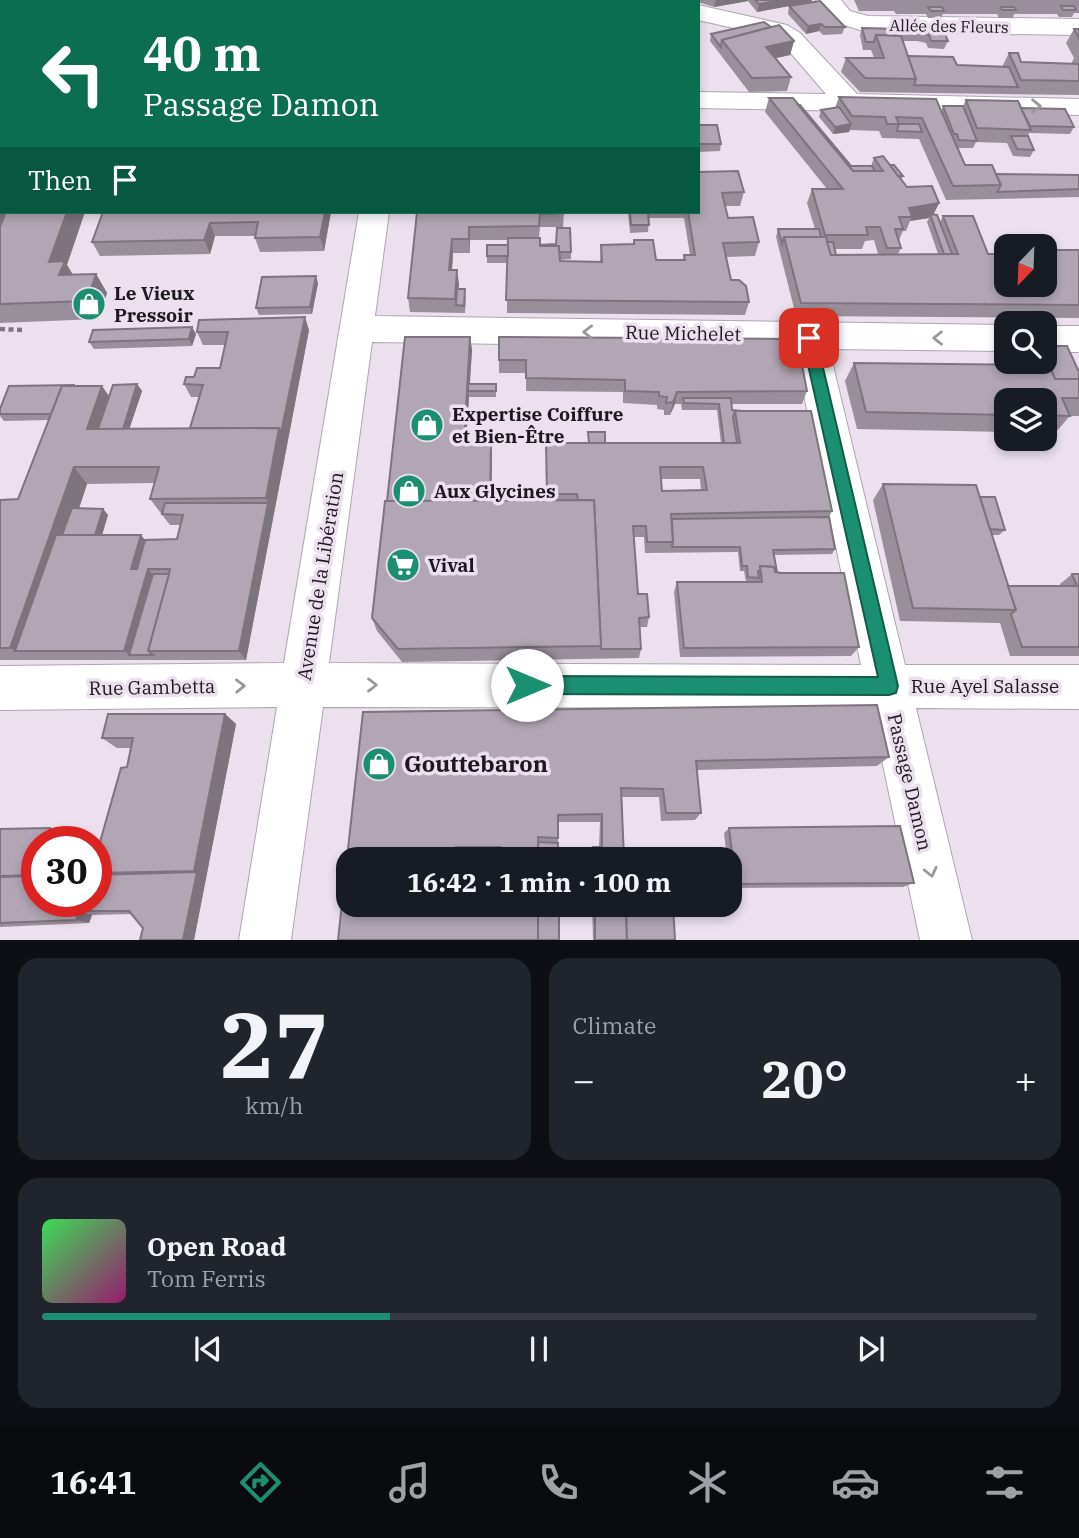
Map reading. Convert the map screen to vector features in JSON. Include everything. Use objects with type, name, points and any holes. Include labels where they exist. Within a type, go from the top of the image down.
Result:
[{"type":"street","name":"Allée des Fleurs","points":[[828,0],[841,16],[866,24],[1079,27]]},
{"type":"street","points":[[700,12],[778,30],[791,38],[849,103]]},
{"type":"street","points":[[700,100],[1079,107]]},
{"type":"street","name":"Avenue de la Libération","points":[[265,940],[359,329],[374,214]]},
{"type":"street","name":"Rue Michelet","points":[[359,329],[809,338],[994,338]]},
{"type":"street","name":"Passage Damon","points":[[809,338],[946,940]]},
{"type":"street","points":[[1057,339],[1079,339]]},
{"type":"street","name":"Rue Ayel Salasse","points":[[303,685],[1079,687]]},
{"type":"street","name":"Rue Gambetta","points":[[0,688],[303,685]]},
{"type":"path","points":[[0,329],[22,330]]},
{"type":"building","points":[[755,0],[783,0],[759,4]]},
{"type":"building","points":[[820,1],[845,27],[825,27],[821,24],[808,26],[789,6]]},
{"type":"building","points":[[1061,6],[1074,6],[1076,10],[1063,10]]},
{"type":"building","points":[[928,7],[942,7],[944,11],[931,11]]},
{"type":"building","points":[[1001,7],[1014,7],[1016,10],[1002,10]]},
{"type":"building","points":[[764,22],[771,27],[722,40],[721,47],[711,34]]},
{"type":"building","points":[[779,25],[794,41],[766,47],[791,77],[752,78],[722,40]]},
{"type":"building","points":[[862,28],[943,30],[948,41],[931,41],[929,35],[895,33],[896,36],[876,35],[874,42],[866,42]]},
{"type":"building","points":[[876,35],[901,36],[916,79],[865,78],[846,58],[884,58]]},
{"type":"building","points":[[1009,53],[1018,53],[1021,62],[1079,64],[1079,81],[1021,80]]},
{"type":"building","points":[[908,56],[953,57],[957,65],[1009,67],[1018,87],[914,85],[916,79]]},
{"type":"building","points":[[839,97],[936,99],[965,165],[992,165],[1001,185],[953,186],[922,118],[896,117],[899,124],[887,124],[885,117],[852,116]]},
{"type":"building","points":[[769,98],[793,98],[853,171],[883,171],[874,158],[883,156],[907,187],[932,186],[939,203],[909,208],[912,217],[899,217],[903,229],[895,229],[901,248],[887,248],[880,227],[866,227],[868,235],[825,235],[812,189],[843,189]]},
{"type":"building","points":[[966,100],[1018,101],[1031,130],[977,128]]},
{"type":"building","points":[[798,105],[851,166],[872,166],[875,171],[853,171]]},
{"type":"building","points":[[943,106],[963,106],[977,141],[959,140]]},
{"type":"building","points":[[839,107],[851,124],[835,127],[821,110]]},
{"type":"building","points":[[1021,108],[1065,109],[1074,127],[1030,126]]},
{"type":"building","points":[[899,124],[919,124],[922,132],[897,131]]},
{"type":"building","points":[[700,125],[717,125],[721,144],[700,144]]},
{"type":"building","points":[[1011,136],[1028,136],[1034,150],[1017,149]]},
{"type":"building","points":[[890,165],[894,165],[903,176],[898,176]]},
{"type":"building","points":[[738,171],[744,192],[722,193],[728,218],[753,217],[759,242],[723,243],[731,280],[739,280],[746,286],[749,302],[506,300],[508,238],[540,238],[540,246],[559,246],[560,261],[602,262],[601,245],[634,244],[634,240],[653,240],[656,260],[685,260],[684,255],[695,255],[688,214],[700,214],[700,172]]},
{"type":"building","points":[[996,174],[1079,175],[1079,189],[997,192],[1001,185]]},
{"type":"building","points":[[5,214],[66,214],[49,262],[65,261],[59,275],[96,274],[87,301],[0,304],[0,227]]},
{"type":"building","points":[[102,214],[325,214],[320,237],[255,238],[258,222],[210,223],[204,240],[92,242]]},
{"type":"building","points":[[417,214],[540,214],[539,226],[469,227],[469,239],[452,239],[449,270],[457,270],[455,299],[408,298]]},
{"type":"building","points":[[630,214],[648,214],[649,225],[631,225]]},
{"type":"building","points":[[930,214],[937,215],[952,254],[944,254]]},
{"type":"building","points":[[943,216],[973,216],[988,254],[994,254],[994,298],[1057,298],[1057,250],[1079,250],[1079,305],[801,303],[784,237],[826,237],[831,255],[958,254]]},
{"type":"building","points":[[557,228],[570,228],[571,252],[559,252],[559,246],[540,246],[556,244]]},
{"type":"building","points":[[778,229],[819,229],[821,237],[784,237],[782,244]]},
{"type":"building","points":[[827,242],[833,242],[836,255],[831,255]]},
{"type":"building","points":[[487,245],[508,245],[508,256],[487,256]]},
{"type":"building","points":[[316,276],[310,307],[256,308],[262,277]]},
{"type":"building","points":[[457,289],[465,289],[464,306],[456,305]]},
{"type":"building","points":[[305,317],[281,433],[279,428],[190,428],[203,385],[184,384],[186,377],[194,377],[197,368],[220,368],[228,332],[197,332],[199,320]]},
{"type":"building","points":[[192,327],[189,339],[89,342],[93,330]]},
{"type":"building","points":[[405,337],[470,337],[464,444],[491,444],[490,501],[387,501]]},
{"type":"building","points":[[499,337],[797,339],[807,391],[677,392],[673,402],[666,403],[667,397],[659,396],[659,392],[625,391],[625,380],[526,378],[526,360],[499,360]]},
{"type":"building","points":[[1057,346],[1067,346],[1079,372],[1079,379],[1055,379],[1053,374],[1057,374]]},
{"type":"building","points":[[854,363],[994,364],[994,374],[1053,374],[1055,379],[1079,379],[1079,398],[1062,398],[1070,416],[1057,415],[1057,388],[994,388],[994,415],[866,412]]},
{"type":"building","points":[[137,384],[123,429],[98,429],[113,385]]},
{"type":"building","points":[[468,384],[496,384],[496,391],[468,391]]},
{"type":"building","points":[[74,385],[62,386],[51,414],[0,414],[9,386]]},
{"type":"building","points":[[62,386],[102,386],[87,429],[279,428],[266,498],[150,499],[159,467],[74,467],[10,648],[0,648],[0,500],[18,499]]},
{"type":"building","points":[[683,398],[731,398],[732,410],[742,411],[735,411],[733,417],[737,443],[724,443],[719,404],[684,403]]},
{"type":"building","points":[[735,411],[811,411],[832,511],[671,514],[673,542],[647,542],[646,526],[633,526],[638,594],[647,594],[649,617],[639,618],[641,649],[601,649],[594,500],[578,500],[577,494],[547,494],[546,443],[740,443]],"holes":[[[660,467],[703,467],[707,490],[662,491]]]},
{"type":"building","points":[[588,432],[605,432],[605,443],[589,443]]},
{"type":"building","points":[[883,484],[976,485],[1016,610],[913,608]]},
{"type":"building","points":[[980,497],[995,497],[1005,530],[990,529]]},
{"type":"building","points":[[594,500],[601,646],[398,649],[372,618],[385,501]]},
{"type":"building","points":[[165,503],[268,503],[239,651],[148,651],[170,569],[148,569],[124,651],[15,651],[56,535],[141,535],[131,569],[137,569],[145,540],[177,539],[183,515],[162,514]]},
{"type":"building","points":[[72,508],[103,509],[95,535],[62,535]]},
{"type":"building","points":[[829,517],[835,549],[773,550],[777,572],[774,567],[760,566],[759,578],[748,577],[747,566],[742,566],[740,547],[672,547],[672,519]]},
{"type":"building","points":[[760,566],[774,567],[775,572],[781,573],[844,573],[859,647],[684,648],[677,582],[762,582]]},
{"type":"building","points":[[153,574],[169,574],[148,651],[153,655],[129,655]]},
{"type":"building","points":[[1072,574],[1079,574],[1079,647],[1022,647],[1011,614],[1016,610],[1008,586],[1077,586]]},
{"type":"building","points":[[877,705],[889,757],[696,761],[701,813],[666,813],[663,789],[621,788],[623,847],[602,847],[602,814],[558,815],[558,838],[538,837],[538,847],[348,847],[363,712]]},
{"type":"building","points":[[108,714],[225,714],[194,871],[112,873],[112,826],[105,826],[121,768],[127,767],[133,738],[102,738]]},
{"type":"building","points":[[900,826],[914,883],[742,884],[742,847],[731,847],[729,828]]},
{"type":"building","points":[[0,829],[21,829],[21,875],[0,876]]},
{"type":"building","points":[[538,842],[558,843],[558,847],[538,847]]},
{"type":"building","points":[[197,872],[183,940],[140,940],[143,928],[129,911],[112,911],[112,875]]},
{"type":"building","points":[[21,876],[21,917],[77,917],[76,920],[0,923],[0,877]]},
{"type":"building","points":[[341,917],[538,917],[538,940],[338,940]]},
{"type":"building","points":[[538,917],[559,917],[559,940],[538,940]]},
{"type":"building","points":[[595,917],[626,917],[627,940],[595,940]]},
{"type":"building","points":[[626,917],[674,917],[675,940],[627,940]]},
{"type":"place","name":"Le Vieux Pressoir","points":[[89,304]]},
{"type":"place","name":"Expertise Coiffure et Bien-Être","points":[[427,425]]},
{"type":"place","name":"Aux Glycines","points":[[409,491]]},
{"type":"place","name":"Vival","points":[[403,565]]},
{"type":"place","name":"Gouttebaron","points":[[379,764]]},
{"type":"route","points":[[527,685],[889,686],[809,338]]}]
